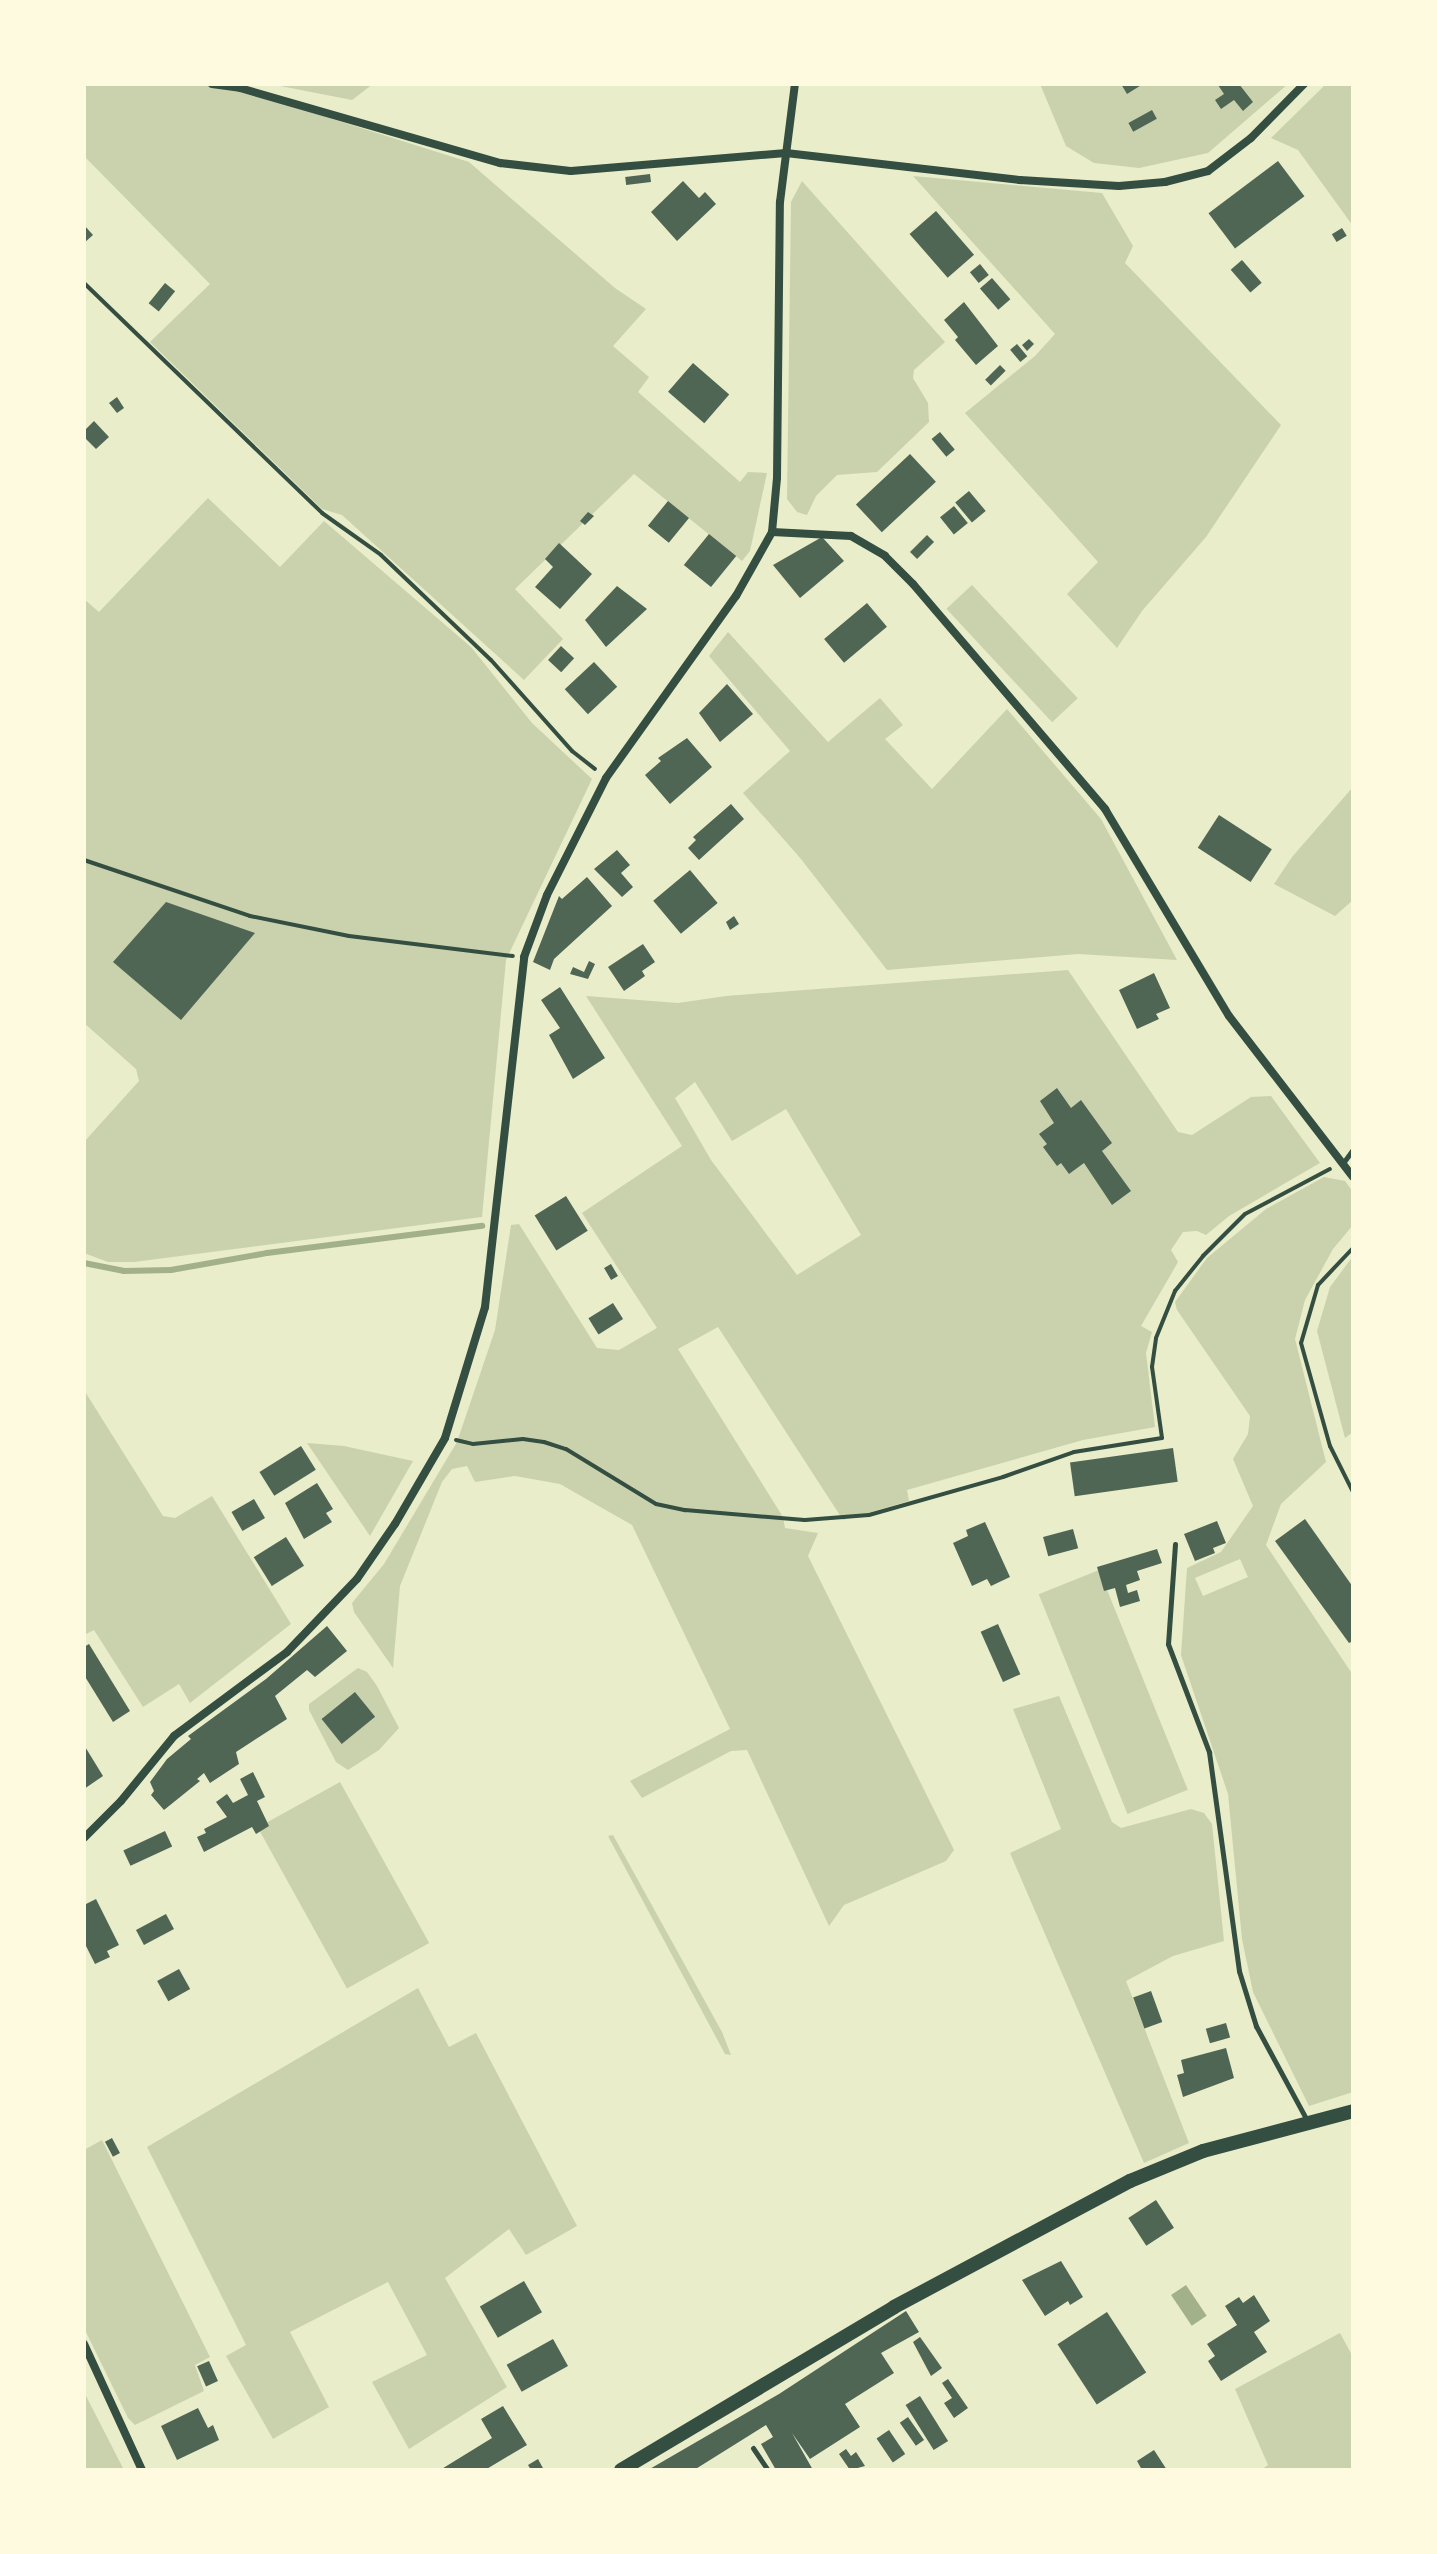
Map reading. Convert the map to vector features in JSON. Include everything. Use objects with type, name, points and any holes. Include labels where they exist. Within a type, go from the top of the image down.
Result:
[{"type":"street","points":[[212,84],[240,88],[500,163],[571,171],[786,153],[1020,180],[1119,186],[1165,182],[1208,171],[1251,138],[1304,84]]},
{"type":"street","points":[[84,1838],[121,1801],[174,1736],[287,1652],[343,1595],[395,1524],[445,1438],[485,1307],[524,957],[547,895],[606,778],[736,596],[772,532],[777,478],[780,202],[795,84]]},
{"type":"street","points":[[772,532],[851,536],[885,556],[913,584],[1105,809],[1229,1016],[1353,1177]]},
{"type":"street","points":[[621,2470],[894,2307],[1130,2181],[1203,2151],[1353,2111]]},
{"type":"street","points":[[84,2344],[142,2470]]},
{"type":"lane","points":[[1343,1163],[1353,1149]]},
{"type":"lane","points":[[1175,1544],[1168,1644],[1209,1752],[1239,1971],[1256,2026],[1308,2122]]},
{"type":"lane","points":[[753,2448],[768,2470]]},
{"type":"path","points":[[84,283],[322,513],[392,566],[491,660],[572,751],[606,778]]},
{"type":"path","points":[[84,860],[250,916],[349,936],[524,957]]},
{"type":"path","points":[[445,1438],[473,1444],[523,1439],[544,1442],[566,1449],[656,1504],[685,1510],[805,1520],[869,1515],[1003,1477],[1074,1452],[1162,1438],[1152,1367],[1156,1338],[1175,1291],[1203,1256],[1245,1214],[1343,1163]]},
{"type":"path","points":[[1353,1248],[1318,1285],[1301,1343],[1330,1446],[1353,1492]]},
{"type":"shaded area","points":[[84,84],[198,84],[250,93],[469,162],[615,288],[646,309],[613,346],[649,377],[638,392],[740,482],[748,472],[767,473],[750,551],[742,561],[634,474],[515,589],[563,639],[524,680],[342,515],[322,509],[150,342],[210,284],[84,156]]},
{"type":"shaded area","points":[[270,84],[373,84],[352,100]]},
{"type":"shaded area","points":[[1040,84],[1288,84],[1208,153],[1139,168],[1094,163],[1066,146]]},
{"type":"shaded area","points":[[1326,84],[1353,84],[1353,226],[1298,150],[1271,138]]},
{"type":"shaded area","points":[[913,176],[1102,193],[1133,246],[1125,263],[1281,425],[1206,537],[1142,611],[1117,648],[1067,594],[1098,562],[965,413],[1035,356],[1055,334]]},
{"type":"shaded area","points":[[802,181],[945,342],[914,370],[913,378],[928,403],[929,422],[877,472],[837,475],[816,496],[807,515],[797,512],[787,499],[791,202]]},
{"type":"shaded area","points":[[208,498],[280,567],[324,521],[471,647],[532,723],[592,779],[506,960],[482,1217],[134,1262],[108,1262],[84,1253],[84,1142],[139,1081],[136,1069],[84,1023],[84,599],[99,612]]},
{"type":"shaded area","points":[[972,585],[1078,698],[1052,722],[946,609]]},
{"type":"shaded area","points":[[728,632],[828,742],[880,698],[903,725],[885,739],[932,789],[1007,709],[1101,819],[1177,960],[1078,954],[887,970],[801,859],[743,793],[790,751],[709,656]]},
{"type":"shaded area","points":[[1353,787],[1353,900],[1335,916],[1274,884],[1292,857]]},
{"type":"shaded area","points":[[1068,970],[1178,1132],[1192,1135],[1251,1097],[1271,1096],[1320,1163],[1229,1216],[1206,1235],[1197,1231],[1183,1232],[1171,1250],[1178,1262],[1141,1326],[1152,1332],[1146,1353],[1155,1427],[1083,1440],[907,1490],[909,1501],[843,1520],[718,1327],[678,1349],[783,1517],[785,1528],[818,1533],[808,1556],[954,1850],[946,1861],[844,1905],[829,1926],[747,1750],[731,1751],[642,1798],[630,1781],[730,1729],[632,1525],[560,1484],[515,1476],[475,1482],[467,1466],[452,1469],[442,1482],[400,1586],[393,1668],[354,1612],[352,1603],[384,1564],[457,1442],[495,1330],[511,1225],[519,1224],[597,1348],[619,1350],[657,1328],[582,1213],[682,1146],[586,996],[678,1003],[726,996]],"holes":[[[695,1082],[732,1141],[786,1109],[861,1235],[797,1275],[711,1160],[675,1098]]]},
{"type":"shaded area","points":[[1324,1177],[1345,1181],[1353,1192],[1353,1225],[1333,1249],[1305,1300],[1295,1339],[1326,1462],[1281,1504],[1266,1545],[1353,1675],[1353,2092],[1309,2106],[1253,1992],[1242,1939],[1228,1794],[1181,1655],[1187,1568],[1221,1552],[1253,1506],[1233,1459],[1248,1434],[1250,1416],[1177,1310],[1175,1302],[1207,1258],[1266,1209]],"holes":[[[1240,1559],[1248,1577],[1203,1596],[1195,1578]]]},
{"type":"shaded area","points":[[1353,1256],[1353,1432],[1345,1438],[1317,1331],[1330,1287]]},
{"type":"shaded area","points":[[84,1390],[163,1516],[175,1518],[212,1496],[291,1624],[190,1703],[179,1684],[143,1707],[94,1630],[84,1635]]},
{"type":"shaded area","points":[[307,1443],[344,1446],[413,1461],[370,1536]]},
{"type":"shaded area","points":[[1099,1570],[1188,1790],[1128,1814],[1039,1594]]},
{"type":"shaded area","points":[[358,1668],[367,1672],[377,1686],[399,1728],[379,1750],[348,1770],[336,1762],[309,1710],[309,1704]]},
{"type":"shaded area","points":[[1059,1696],[1112,1822],[1121,1828],[1191,1809],[1204,1813],[1212,1824],[1224,1941],[1173,1956],[1126,1981],[1189,2143],[1144,2163],[1010,1853],[1061,1829],[1013,1709]]},
{"type":"shaded area","points":[[340,1782],[429,1943],[347,1989],[258,1828]]},
{"type":"shaded area","points":[[613,1835],[722,2032],[731,2055],[725,2054],[608,1836]]},
{"type":"shaded area","points":[[418,1988],[449,2047],[476,2033],[577,2226],[526,2255],[509,2229],[445,2278],[507,2387],[409,2449],[372,2382],[427,2355],[388,2282],[290,2332],[329,2407],[273,2439],[226,2356],[246,2345],[147,2147]]},
{"type":"shaded area","points":[[102,2140],[210,2357],[195,2365],[204,2391],[135,2425],[128,2418],[84,2328],[84,2150]]},
{"type":"shaded area","points":[[1186,2285],[1207,2316],[1192,2326],[1171,2295]]},
{"type":"shaded area","points":[[1340,2333],[1353,2357],[1353,2470],[1261,2470],[1268,2465],[1235,2389]]},
{"type":"shaded area","points":[[84,2392],[124,2470],[84,2470]]},
{"type":"building","points":[[1121,84],[1143,84],[1127,94]]},
{"type":"building","points":[[1239,84],[1253,102],[1243,111],[1234,100],[1221,109],[1215,100],[1224,94],[1218,85]]},
{"type":"building","points":[[1152,110],[1157,119],[1133,132],[1128,123]]},
{"type":"building","points":[[1278,161],[1304,196],[1235,248],[1209,213]]},
{"type":"building","points":[[650,174],[651,182],[626,185],[625,177]]},
{"type":"building","points":[[683,181],[699,198],[705,192],[716,204],[677,241],[651,212]]},
{"type":"building","points":[[936,211],[974,255],[948,278],[910,234]]},
{"type":"building","points":[[84,225],[93,235],[84,243]]},
{"type":"building","points":[[1342,228],[1347,236],[1337,242],[1332,234]]},
{"type":"building","points":[[1242,260],[1262,283],[1250,292],[1231,270]]},
{"type":"building","points":[[980,264],[989,275],[979,283],[970,272]]},
{"type":"building","points":[[992,278],[1010,299],[998,310],[980,288]]},
{"type":"building","points":[[165,283],[175,291],[159,311],[149,303]]},
{"type":"building","points":[[964,302],[998,346],[976,365],[955,340],[958,337],[944,320]]},
{"type":"building","points":[[1029,339],[1034,344],[1027,351],[1022,345]]},
{"type":"building","points":[[1017,344],[1027,356],[1020,362],[1010,350]]},
{"type":"building","points":[[693,363],[729,394],[704,423],[668,392]]},
{"type":"building","points":[[1000,365],[1006,371],[991,386],[985,380]]},
{"type":"building","points":[[117,397],[124,408],[117,413],[109,403]]},
{"type":"building","points":[[94,421],[109,437],[96,449],[84,437],[84,431]]},
{"type":"building","points":[[940,432],[955,450],[946,457],[932,439]]},
{"type":"building","points":[[910,454],[936,482],[882,532],[856,504]]},
{"type":"building","points":[[969,491],[986,511],[972,522],[955,503]]},
{"type":"building","points":[[668,501],[689,518],[669,543],[648,526]]},
{"type":"building","points":[[954,506],[968,523],[954,534],[940,517]]},
{"type":"building","points":[[588,512],[594,516],[585,525],[580,521]]},
{"type":"building","points":[[709,534],[736,556],[711,587],[684,565]]},
{"type":"building","points":[[927,535],[934,542],[917,559],[910,552]]},
{"type":"building","points":[[822,537],[844,561],[800,598],[773,565]]},
{"type":"building","points":[[559,543],[592,574],[560,609],[535,587],[553,567],[545,559]]},
{"type":"building","points":[[617,586],[647,609],[606,647],[585,620]]},
{"type":"building","points":[[867,603],[887,627],[844,663],[824,639]]},
{"type":"building","points":[[561,646],[574,658],[561,672],[548,660]]},
{"type":"building","points":[[594,662],[617,687],[588,714],[565,689]]},
{"type":"building","points":[[727,684],[753,714],[720,742],[699,713]]},
{"type":"building","points":[[687,738],[712,767],[670,804],[645,775],[661,761],[658,758]]},
{"type":"building","points":[[731,804],[744,819],[699,860],[688,848],[696,840],[693,837]]},
{"type":"building","points":[[1219,815],[1272,849],[1251,882],[1198,848]]},
{"type":"building","points":[[617,850],[630,865],[621,873],[633,887],[622,897],[594,869]]},
{"type":"building","points":[[690,870],[718,903],[681,934],[653,901]]},
{"type":"building","points":[[587,877],[612,906],[554,959],[550,970],[533,962],[559,896],[562,899]]},
{"type":"building","points":[[166,902],[255,933],[181,1020],[113,962]]},
{"type":"building","points":[[734,916],[739,924],[730,930],[726,922]]},
{"type":"building","points":[[643,944],[655,962],[642,971],[645,976],[624,991],[608,967]]},
{"type":"building","points":[[589,961],[595,964],[588,979],[570,974],[573,967],[584,972]]},
{"type":"building","points":[[1154,973],[1170,1008],[1156,1014],[1159,1019],[1137,1029],[1119,990]]},
{"type":"building","points":[[560,987],[605,1058],[573,1079],[549,1035],[560,1028],[541,1000]]},
{"type":"building","points":[[1057,1088],[1071,1108],[1081,1100],[1112,1143],[1102,1151],[1131,1191],[1112,1205],[1084,1163],[1069,1174],[1061,1163],[1057,1166],[1043,1147],[1047,1144],[1039,1134],[1054,1123],[1040,1101]]},
{"type":"building","points":[[566,1196],[588,1231],[556,1250],[535,1216]]},
{"type":"building","points":[[611,1264],[618,1276],[611,1280],[604,1268]]},
{"type":"building","points":[[613,1303],[623,1319],[598,1334],[588,1318]]},
{"type":"building","points":[[301,1446],[316,1470],[274,1496],[259,1472]]},
{"type":"building","points":[[1173,1448],[1178,1482],[1075,1496],[1070,1462]]},
{"type":"building","points":[[317,1483],[333,1509],[326,1513],[332,1522],[304,1539],[285,1503]]},
{"type":"building","points":[[254,1499],[265,1518],[242,1531],[231,1512]]},
{"type":"building","points":[[1305,1519],[1353,1587],[1353,1641],[1349,1643],[1275,1541]]},
{"type":"building","points":[[1217,1521],[1226,1543],[1213,1548],[1215,1553],[1195,1561],[1184,1534]]},
{"type":"building","points":[[985,1522],[1010,1577],[991,1586],[987,1579],[972,1586],[953,1543],[968,1536],[966,1530]]},
{"type":"building","points":[[1073,1529],[1078,1548],[1048,1556],[1043,1537]]},
{"type":"building","points":[[286,1537],[304,1566],[272,1586],[254,1557]]},
{"type":"building","points":[[1157,1549],[1162,1563],[1137,1571],[1140,1580],[1126,1585],[1128,1593],[1137,1590],[1140,1601],[1120,1607],[1115,1588],[1104,1591],[1097,1567]]},
{"type":"building","points":[[998,1624],[1020,1674],[1003,1682],[981,1632]]},
{"type":"building","points":[[327,1626],[347,1651],[315,1677],[307,1670],[275,1696],[287,1719],[236,1752],[239,1764],[210,1783],[204,1773],[197,1779],[200,1781],[164,1810],[151,1795],[154,1791],[150,1782],[167,1759],[191,1739],[188,1736],[266,1679]]},
{"type":"building","points":[[89,1644],[130,1711],[113,1722],[84,1675],[84,1647]]},
{"type":"building","points":[[355,1692],[375,1717],[342,1744],[322,1719]]},
{"type":"building","points":[[84,1745],[103,1776],[84,1789]]},
{"type":"building","points":[[253,1772],[265,1797],[257,1801],[269,1826],[256,1834],[252,1827],[204,1852],[197,1837],[206,1833],[204,1829],[227,1817],[216,1802],[227,1794],[233,1803],[248,1795],[240,1779]]},
{"type":"building","points":[[165,1831],[172,1846],[130,1866],[123,1850]]},
{"type":"building","points":[[96,1899],[119,1945],[107,1951],[110,1957],[95,1964],[84,1942],[84,1905]]},
{"type":"building","points":[[166,1914],[174,1929],[144,1945],[136,1930]]},
{"type":"building","points":[[179,1969],[190,1989],[168,2001],[157,1981]]},
{"type":"building","points":[[1151,1991],[1162,2022],[1144,2029],[1133,1997]]},
{"type":"building","points":[[1226,2023],[1230,2037],[1210,2043],[1206,2029]]},
{"type":"building","points":[[1226,2048],[1234,2078],[1183,2097],[1177,2075],[1184,2073],[1181,2060]]},
{"type":"building","points":[[112,2138],[120,2153],[113,2157],[105,2142]]},
{"type":"building","points":[[1156,2200],[1174,2228],[1146,2246],[1128,2218]]},
{"type":"building","points":[[1061,2261],[1083,2297],[1070,2305],[1068,2301],[1045,2316],[1022,2280]]},
{"type":"building","points":[[524,2281],[542,2312],[498,2338],[480,2306]]},
{"type":"building","points":[[1254,2295],[1270,2321],[1254,2332],[1267,2352],[1221,2381],[1208,2361],[1215,2356],[1207,2344],[1237,2325],[1225,2306],[1239,2297],[1243,2303]]},
{"type":"building","points":[[906,2311],[919,2332],[881,2353],[894,2373],[845,2404],[860,2427],[810,2459],[792,2433],[813,2470],[776,2470],[761,2444],[773,2437],[766,2425],[694,2470],[648,2470],[779,2394]]},
{"type":"building","points":[[1107,2312],[1146,2372],[1097,2405],[1058,2344]]},
{"type":"building","points":[[920,2337],[942,2368],[931,2376],[913,2342]]},
{"type":"building","points":[[553,2339],[568,2366],[522,2392],[507,2365]]},
{"type":"building","points":[[209,2361],[218,2381],[206,2386],[197,2366]]},
{"type":"building","points":[[948,2379],[968,2408],[954,2418],[944,2403],[952,2398],[942,2383]]},
{"type":"building","points":[[920,2396],[948,2441],[934,2450],[906,2405]]},
{"type":"building","points":[[503,2406],[527,2445],[485,2470],[440,2470],[492,2438],[481,2419]]},
{"type":"building","points":[[198,2408],[208,2428],[213,2425],[219,2440],[177,2460],[161,2426]]},
{"type":"building","points":[[908,2417],[924,2440],[916,2446],[900,2423]]},
{"type":"building","points":[[889,2430],[905,2454],[893,2462],[877,2438]]},
{"type":"building","points":[[846,2449],[851,2456],[856,2452],[865,2466],[850,2470],[839,2454]]},
{"type":"building","points":[[1154,2450],[1167,2470],[1142,2470],[1137,2461]]},
{"type":"building","points":[[538,2459],[544,2470],[531,2470],[528,2465]]},
{"type":"waterway","points":[[84,1263],[124,1271],[171,1270],[267,1253],[482,1226]]}]
